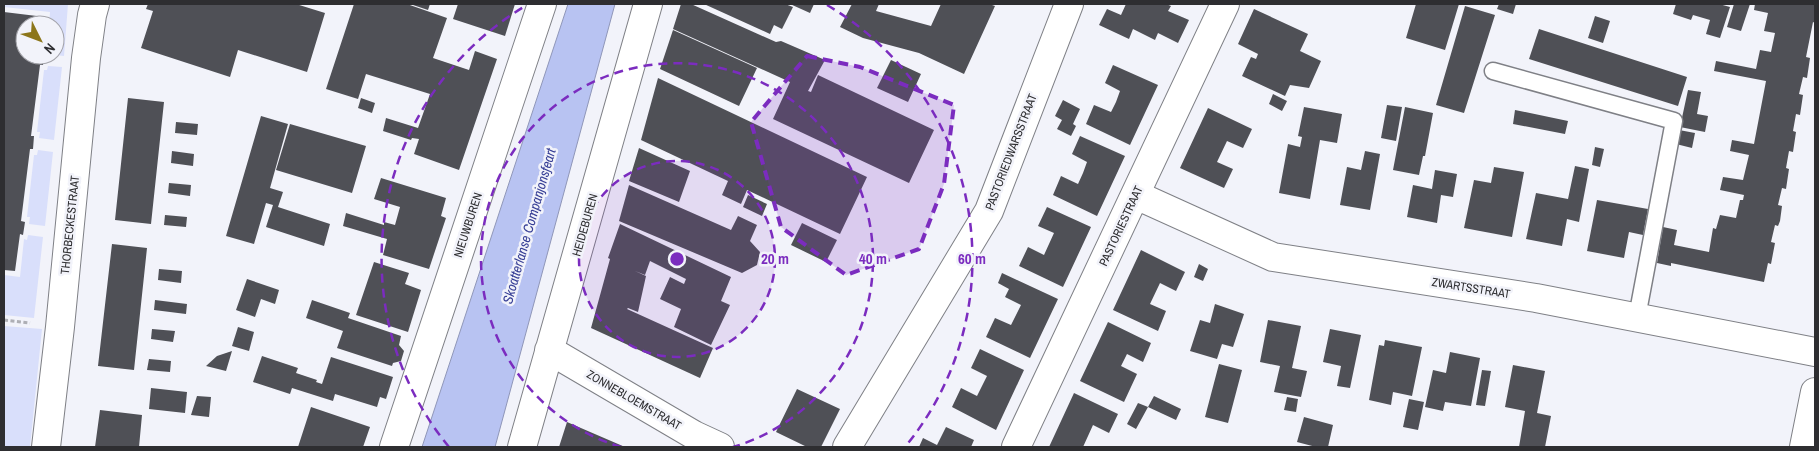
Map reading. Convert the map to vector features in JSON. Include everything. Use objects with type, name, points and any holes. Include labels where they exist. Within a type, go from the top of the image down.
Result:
[{"type":"street","name":"THORBECKESTRAAT","points":[[46,447],[86,58],[95,4]]},
{"type":"street","name":"NIEUWBUREN","points":[[394,447],[542,4]]},
{"type":"street","name":"HEIDEBUREN","points":[[522,447],[648,4]]},
{"type":"street","name":"PASTORIEDWARSSTRAAT","points":[[847,447],[989,211],[1068,4]]},
{"type":"street","name":"PASTORIESTRAAT","points":[[1016,447],[1225,4]]},
{"type":"street","name":"ZWARTSSTRAAT","points":[[1136,195],[1273,257],[1536,298],[1815,352]]},
{"type":"street","name":"ZONNEBLOEMSTRAAT","points":[[549,350],[694,435],[720,447]]},
{"type":"street","points":[[1804,447],[1815,392]]},
{"type":"lane","points":[[1493,71],[1674,121],[1637,317]]},
{"type":"highlighted area","points":[[807,56],[860,67],[954,105],[944,184],[919,249],[846,275],[781,227],[751,122]]},
{"type":"shaded area","points":[[4,4],[68,4],[65,43],[65,15],[50,15],[50,12],[4,7]]},
{"type":"shaded area","points":[[48,66],[62,67],[54,140],[39,138],[40,132],[37,132],[44,70],[47,70]]},
{"type":"shaded area","points":[[38,150],[53,152],[45,226],[29,224],[30,217],[27,217],[34,155],[37,155]]},
{"type":"shaded area","points":[[28,235],[43,237],[34,318],[4,315],[4,275],[20,277],[24,239],[27,240]]},
{"type":"shaded area","points":[[4,326],[42,329],[30,447],[4,447]]},
{"type":"water","name":"Skoatterlanse Companjonsfeart","points":[[568,4],[615,4],[495,447],[422,447]]},
{"type":"building","points":[[148,4],[296,4],[325,13],[307,72],[238,50],[230,77],[141,48],[153,11],[146,9]]},
{"type":"building","points":[[354,4],[407,4],[447,18],[433,58],[469,70],[475,51],[497,59],[459,170],[414,154],[419,139],[412,138],[411,140],[383,131],[386,118],[418,128],[430,94],[366,74],[358,99],[326,89]]},
{"type":"building","points":[[410,4],[430,4],[428,10]]},
{"type":"building","points":[[458,4],[515,4],[505,36],[453,19]]},
{"type":"building","points":[[681,4],[691,4],[776,42],[781,41],[825,60],[808,91],[811,92],[818,75],[934,130],[909,183],[773,119],[790,82],[673,29]]},
{"type":"building","points":[[704,4],[785,4],[793,7],[782,29],[774,25],[770,34]]},
{"type":"building","points":[[790,4],[814,4],[810,13]]},
{"type":"building","points":[[852,4],[879,4],[876,11],[931,26],[941,4],[989,4],[995,6],[964,74],[919,53],[863,38],[840,27]]},
{"type":"building","points":[[1126,4],[1166,4],[1171,6],[1168,11],[1189,20],[1178,43],[1158,33],[1155,40],[1133,29],[1129,39],[1099,25],[1107,9],[1121,15]]},
{"type":"building","points":[[1416,4],[1459,4],[1445,50],[1406,38]]},
{"type":"building","points":[[1499,4],[1516,4],[1513,14],[1497,9]]},
{"type":"building","points":[[1676,4],[1719,4],[1730,7],[1720,38],[1706,34],[1710,20],[1693,15],[1691,20],[1673,14]]},
{"type":"building","points":[[1734,4],[1750,4],[1741,31],[1727,27]]},
{"type":"building","points":[[1755,4],[1815,4],[1815,23],[1813,22],[1806,57],[1810,58],[1807,78],[1803,77],[1799,94],[1803,95],[1800,115],[1796,114],[1793,131],[1796,132],[1793,152],[1789,151],[1786,168],[1789,169],[1786,189],[1782,188],[1778,205],[1782,206],[1780,221],[1778,226],[1775,225],[1771,242],[1775,243],[1771,264],[1768,263],[1764,282],[1671,263],[1671,266],[1657,263],[1663,227],[1677,230],[1674,245],[1709,252],[1713,228],[1716,229],[1720,215],[1736,218],[1740,200],[1743,200],[1744,195],[1720,190],[1723,177],[1743,180],[1749,155],[1730,151],[1732,140],[1754,144],[1766,81],[1714,71],[1716,61],[1756,69],[1760,50],[1771,52],[1775,33],[1764,31],[1768,13],[1754,10]]},
{"type":"building","points":[[1465,6],[1495,15],[1464,113],[1436,105]]},
{"type":"building","points":[[1254,9],[1308,34],[1300,51],[1321,61],[1309,88],[1290,85],[1285,96],[1242,76],[1251,57],[1256,59],[1258,54],[1238,44]]},
{"type":"building","points":[[4,12],[29,15],[15,15],[15,65],[40,65],[31,136],[34,136],[33,149],[30,149],[21,221],[25,222],[23,235],[20,234],[15,271],[4,270]]},
{"type":"building","points":[[1595,16],[1610,21],[1603,43],[1588,38]]},
{"type":"building","points":[[1539,29],[1687,77],[1678,106],[1529,59]]},
{"type":"building","points":[[673,30],[757,68],[739,106],[660,69]]},
{"type":"building","points":[[891,60],[921,74],[908,102],[877,88]]},
{"type":"building","points":[[1113,65],[1158,85],[1130,145],[1086,124],[1094,105],[1111,112],[1116,102],[1120,91],[1105,83]]},
{"type":"building","points":[[658,78],[867,177],[840,234],[747,190],[741,204],[722,195],[728,181],[641,140]]},
{"type":"building","points":[[1688,90],[1701,92],[1697,114],[1708,116],[1705,132],[1680,127]]},
{"type":"building","points":[[1273,94],[1287,101],[1282,111],[1269,104]]},
{"type":"building","points":[[128,98],[164,102],[151,224],[115,220]]},
{"type":"building","points":[[361,98],[375,103],[372,113],[358,108]]},
{"type":"building","points":[[1063,100],[1080,109],[1073,124],[1076,126],[1071,136],[1057,129],[1062,120],[1055,116]]},
{"type":"building","points":[[1387,105],[1402,107],[1396,141],[1381,138]]},
{"type":"building","points":[[1304,107],[1342,114],[1337,143],[1320,140],[1310,199],[1279,193],[1288,144],[1300,147],[1302,137],[1298,136]]},
{"type":"building","points":[[1405,107],[1433,113],[1425,156],[1423,156],[1419,175],[1393,170]]},
{"type":"building","points":[[1208,108],[1252,129],[1243,148],[1227,141],[1217,162],[1233,169],[1224,188],[1180,168]]},
{"type":"building","points":[[1515,110],[1568,121],[1565,134],[1513,124]]},
{"type":"building","points":[[261,116],[288,124],[270,188],[283,192],[278,207],[330,224],[324,246],[266,227],[273,205],[266,203],[254,244],[226,236]]},
{"type":"building","points":[[176,122],[198,124],[197,135],[175,133]]},
{"type":"building","points":[[290,124],[366,146],[352,193],[276,170]]},
{"type":"building","points":[[1679,130],[1695,133],[1692,148],[1676,144]]},
{"type":"building","points":[[1080,136],[1125,156],[1097,216],[1053,195],[1061,176],[1078,184],[1087,162],[1072,154]]},
{"type":"building","points":[[1595,147],[1604,149],[1600,167],[1592,165]]},
{"type":"building","points":[[639,148],[690,171],[679,202],[629,181]]},
{"type":"building","points":[[172,151],[194,154],[193,166],[171,163]]},
{"type":"building","points":[[1365,151],[1380,154],[1370,210],[1340,205],[1347,167],[1361,170]]},
{"type":"building","points":[[1575,166],[1589,169],[1579,222],[1567,219],[1562,246],[1526,239],[1536,193],[1568,199]]},
{"type":"building","points":[[1494,167],[1524,172],[1512,237],[1464,228],[1474,180],[1491,183]]},
{"type":"building","points":[[1435,170],[1457,174],[1453,197],[1441,195],[1437,223],[1407,217],[1413,185],[1432,189]]},
{"type":"building","points":[[381,178],[446,198],[441,216],[446,218],[429,269],[383,255],[387,239],[343,226],[346,213],[384,225],[384,222],[395,225],[400,207],[374,199]]},
{"type":"building","points":[[169,183],[191,185],[190,196],[168,193]]},
{"type":"building","points":[[629,185],[731,230],[738,216],[757,225],[750,241],[760,252],[757,265],[742,273],[619,221]]},
{"type":"building","points":[[748,195],[767,204],[762,216],[743,207]]},
{"type":"building","points":[[1597,200],[1648,209],[1643,235],[1629,232],[1624,258],[1587,251]]},
{"type":"building","points":[[1047,207],[1091,227],[1063,287],[1019,266],[1028,247],[1044,255],[1054,233],[1038,226]]},
{"type":"building","points":[[165,215],[187,217],[186,227],[164,225]]},
{"type":"building","points":[[802,223],[837,240],[826,262],[791,245]]},
{"type":"building","points":[[620,224],[731,277],[721,301],[730,305],[711,345],[674,327],[681,309],[660,299],[670,277],[684,284],[686,279],[650,261],[645,275],[635,271],[646,276],[638,312],[627,309],[713,348],[700,378],[591,328],[610,259],[608,258]]},
{"type":"building","points":[[112,244],[147,248],[134,370],[98,366]]},
{"type":"building","points":[[1141,250],[1185,272],[1176,291],[1160,283],[1150,304],[1166,311],[1158,331],[1113,310]]},
{"type":"building","points":[[374,262],[409,273],[405,284],[421,290],[408,332],[356,315]]},
{"type":"building","points":[[1199,264],[1208,269],[1203,281],[1194,277]]},
{"type":"building","points":[[159,269],[182,271],[181,283],[158,280]]},
{"type":"building","points":[[1002,273],[1058,299],[1030,358],[986,337],[995,318],[1011,325],[1021,305],[1005,297],[1009,289],[998,283]]},
{"type":"building","points":[[247,279],[279,290],[275,304],[261,299],[255,317],[236,310]]},
{"type":"building","points":[[155,300],[187,304],[186,314],[154,310]]},
{"type":"building","points":[[312,300],[350,313],[348,318],[401,336],[399,345],[404,351],[401,361],[393,363],[392,366],[337,348],[343,331],[306,318]]},
{"type":"building","points":[[1215,304],[1244,314],[1233,347],[1222,344],[1217,359],[1190,351],[1200,320],[1210,323]]},
{"type":"building","points":[[1268,320],[1301,326],[1292,368],[1307,371],[1301,397],[1274,392],[1280,366],[1260,362]]},
{"type":"building","points":[[1108,322],[1151,343],[1143,362],[1127,354],[1121,366],[1137,374],[1124,402],[1080,381]]},
{"type":"building","points":[[238,327],[254,332],[249,351],[232,346]]},
{"type":"building","points":[[152,329],[175,331],[173,342],[151,339]]},
{"type":"building","points":[[1330,329],[1361,335],[1350,388],[1337,386],[1341,366],[1323,362]]},
{"type":"building","points":[[1385,340],[1422,347],[1412,396],[1393,392],[1391,405],[1369,400],[1379,345],[1384,346]]},
{"type":"building","points":[[980,349],[1024,370],[996,430],[952,407],[961,388],[977,396],[987,376],[971,368]]},
{"type":"building","points":[[232,351],[226,371],[206,366],[217,356]]},
{"type":"building","points":[[1450,352],[1480,358],[1471,406],[1445,402],[1443,411],[1425,407],[1433,370],[1446,373]]},
{"type":"building","points":[[262,356],[298,368],[296,373],[317,380],[316,382],[322,384],[331,357],[393,377],[386,399],[380,397],[377,407],[335,394],[333,401],[292,388],[290,394],[253,382]]},
{"type":"building","points":[[149,359],[171,361],[170,372],[147,370]]},
{"type":"building","points":[[1219,364],[1242,370],[1228,423],[1205,417]]},
{"type":"building","points":[[1513,365],[1545,371],[1537,413],[1551,416],[1545,447],[1519,447],[1525,411],[1505,407]]},
{"type":"building","points":[[1482,370],[1491,371],[1485,406],[1476,405]]},
{"type":"building","points":[[151,388],[187,392],[185,413],[149,409]]},
{"type":"building","points":[[797,389],[840,409],[821,447],[807,447],[776,432]]},
{"type":"building","points":[[1074,393],[1118,414],[1109,433],[1093,425],[1083,447],[1049,447]]},
{"type":"building","points":[[197,396],[211,397],[209,417],[191,415]]},
{"type":"building","points":[[1154,396],[1181,409],[1176,420],[1148,407]]},
{"type":"building","points":[[1287,397],[1298,399],[1296,412],[1284,410]]},
{"type":"building","points":[[1409,399],[1424,402],[1418,430],[1403,427]]},
{"type":"building","points":[[1138,403],[1148,407],[1136,429],[1127,424]]},
{"type":"building","points":[[311,407],[370,427],[363,447],[298,447]]},
{"type":"building","points":[[100,410],[142,415],[139,447],[95,447]]},
{"type":"building","points":[[1304,417],[1333,425],[1328,447],[1316,447],[1297,442]]},
{"type":"building","points":[[567,422],[625,447],[559,447]]},
{"type":"building","points":[[946,427],[974,440],[971,447],[919,447],[923,438],[937,445]]}]
